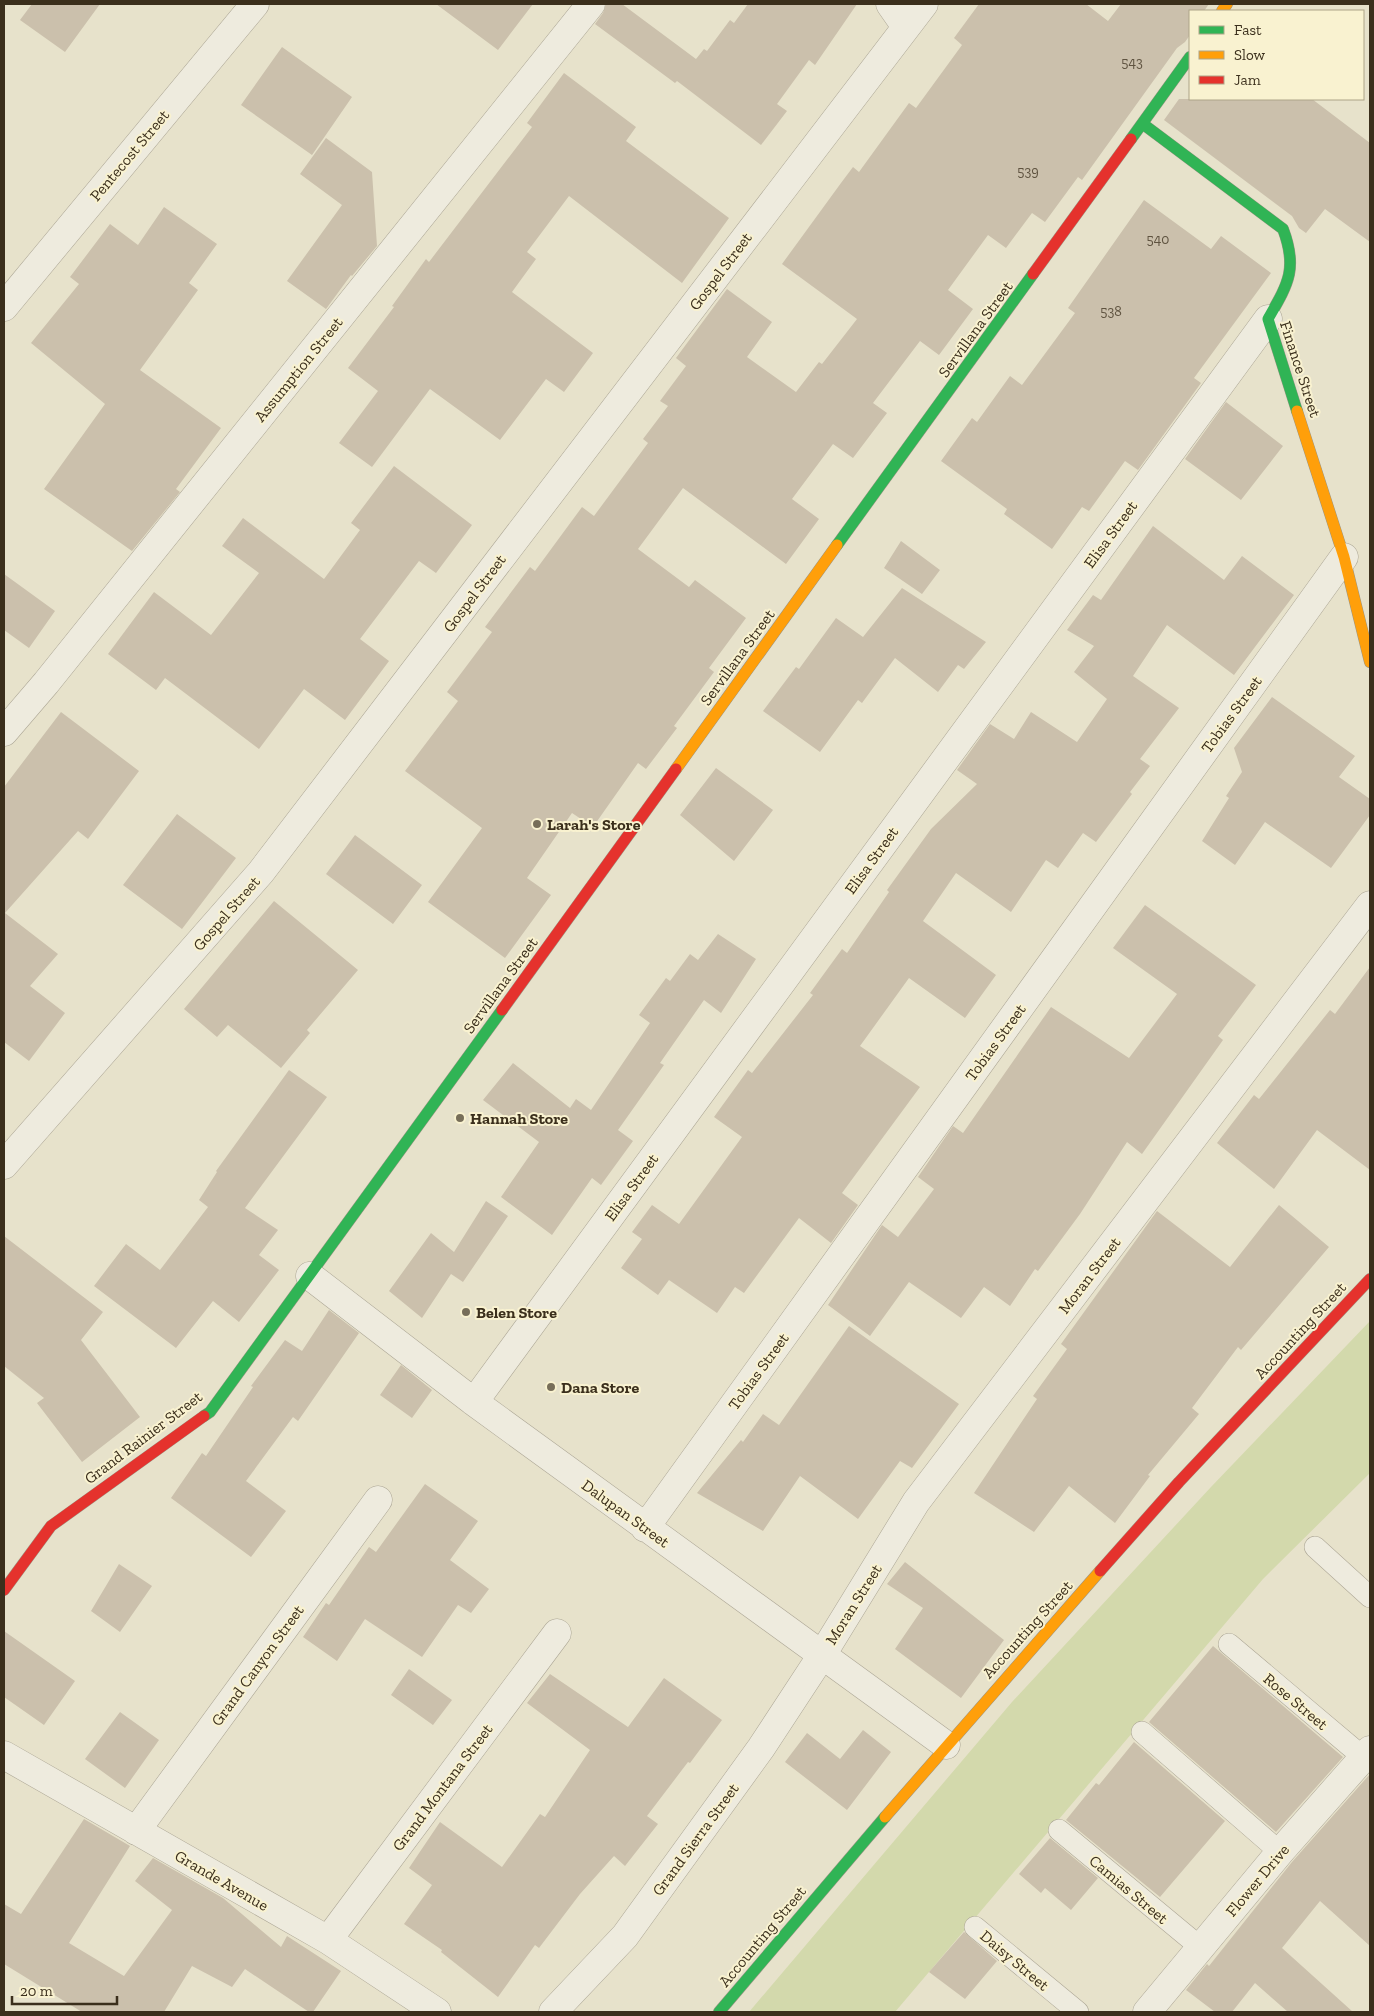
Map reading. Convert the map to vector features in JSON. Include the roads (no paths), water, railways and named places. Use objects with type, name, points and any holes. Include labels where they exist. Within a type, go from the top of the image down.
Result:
[{"type":"street","name":"Pentecost Street","points":[[4,307],[255,4]]},
{"type":"street","name":"Assumption Street","points":[[4,732],[52,676],[591,4]]},
{"type":"street","points":[[890,4],[906,27]]},
{"type":"street","name":"Gospel Street","points":[[4,1165],[261,872],[924,4]]},
{"type":"street","name":"Servillana Street","points":[[310,1276],[1143,124],[1189,57]]},
{"type":"street","name":"Finance Street","points":[[1143,124],[1284,229],[1293,261],[1288,282],[1268,319],[1344,557],[1370,662]]},
{"type":"street","name":"Elisa Street","points":[[474,1402],[1268,319]]},
{"type":"street","name":"Tobias Street","points":[[645,1528],[1344,557]]},
{"type":"street","name":"Moran Street","points":[[822,1655],[916,1502],[1370,904]]},
{"type":"street","name":"Dalupan Street","points":[[310,1276],[474,1402],[946,1745]]},
{"type":"street","name":"Grand Rainier Street","points":[[4,1590],[50,1526],[210,1412],[310,1276]]},
{"type":"street","name":"Accounting Street","points":[[719,2012],[946,1745],[1179,1482],[1370,1279]]},
{"type":"street","name":"Grand Canyon Street","points":[[136,1831],[378,1500]]},
{"type":"street","name":"Grand Montana Street","points":[[328,1940],[557,1633]]},
{"type":"street","name":"Grand Sierra Street","points":[[553,2012],[625,1936],[761,1748],[822,1655]]},
{"type":"street","name":"Flower Drive","points":[[1147,2012],[1280,1852],[1367,1754]]},
{"type":"street","name":"Grande Avenue","points":[[4,1755],[328,1940],[437,2012]]},
{"type":"lane","points":[[1315,1546],[1370,1597]]},
{"type":"lane","name":"Rose Street","points":[[1228,1644],[1367,1754]]},
{"type":"lane","points":[[1142,1732],[1280,1852]]},
{"type":"lane","name":"Camias Street","points":[[1059,1830],[1200,1948]]},
{"type":"lane","name":"Daisy Street","points":[[975,1927],[1078,2012]]},
{"type":"place","name":"Larah's Store","points":[[537,824]]},
{"type":"place","name":"Hannah Store","points":[[460,1118]]},
{"type":"place","name":"Belen Store","points":[[466,1312]]},
{"type":"place","name":"Dana Store","points":[[551,1387]]}]
